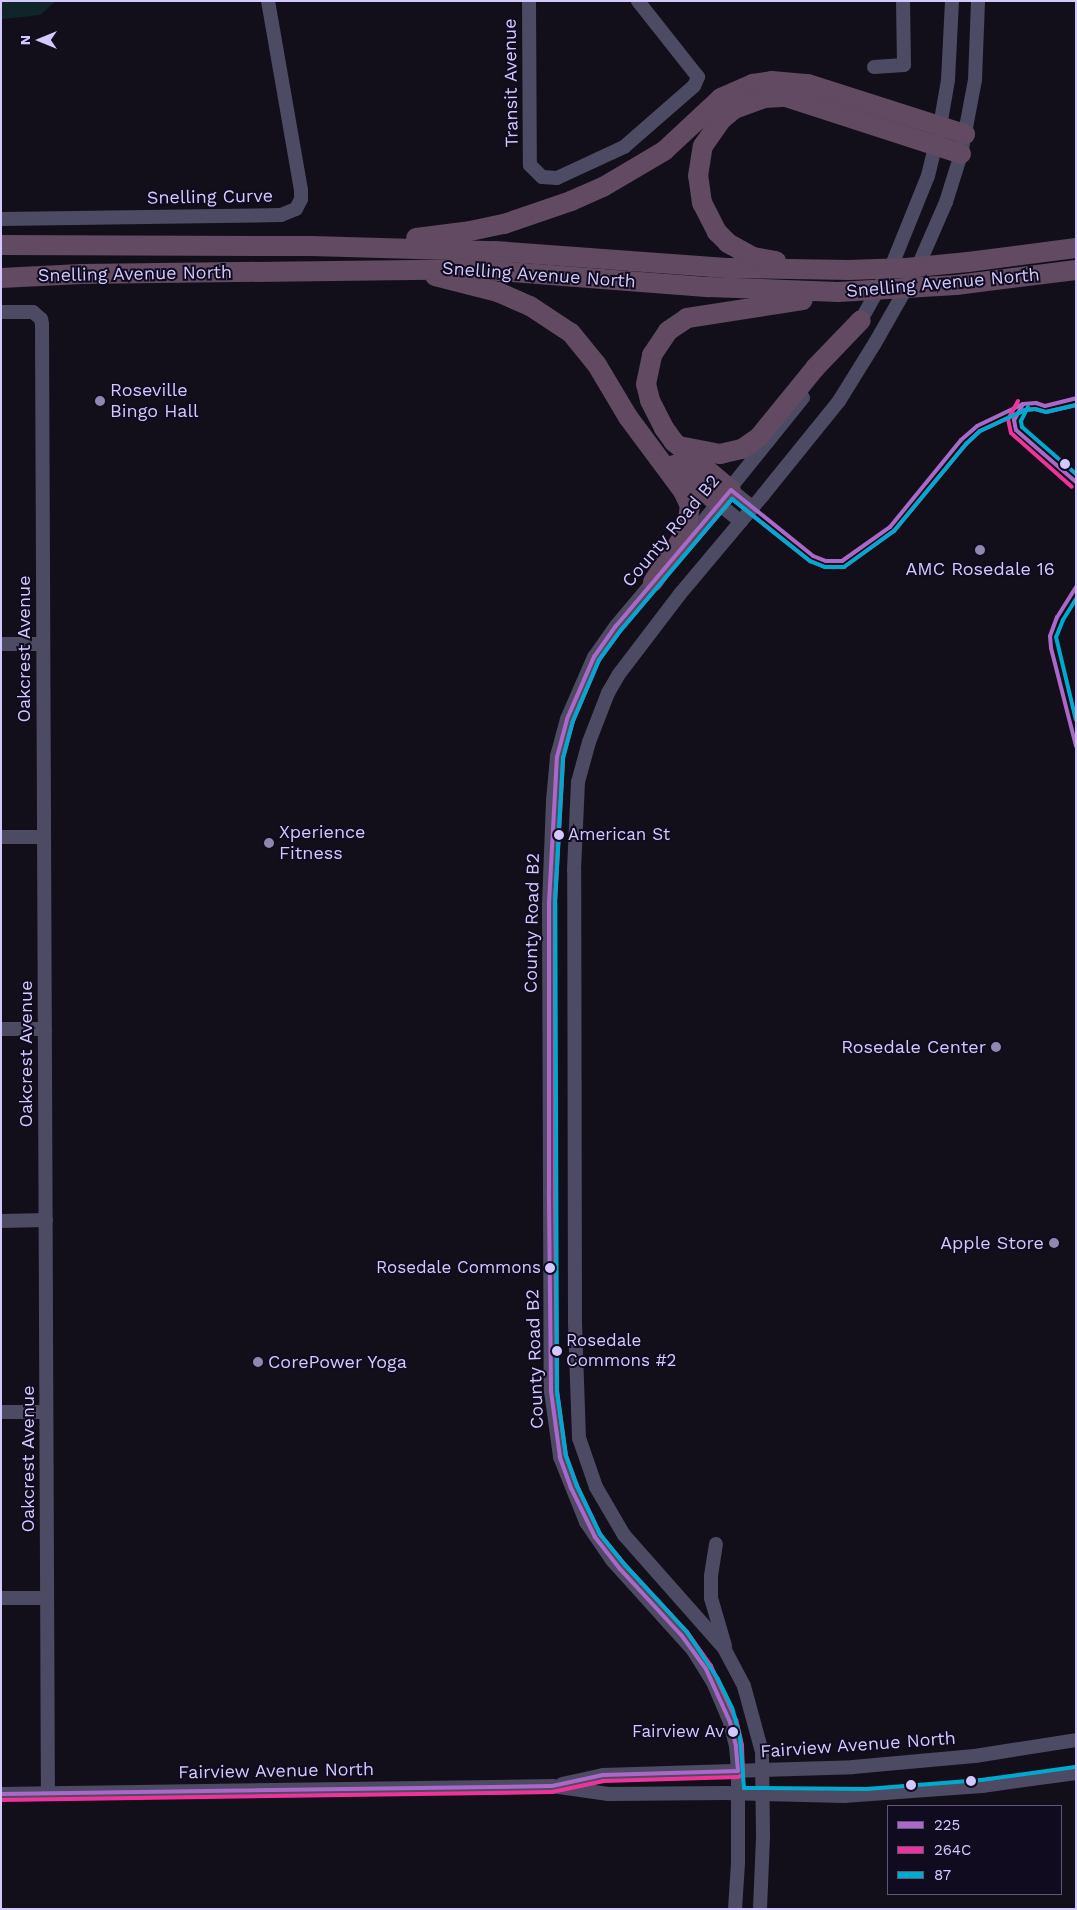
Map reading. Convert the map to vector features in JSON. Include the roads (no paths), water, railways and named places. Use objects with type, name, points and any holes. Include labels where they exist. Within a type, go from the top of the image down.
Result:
[{"type":"highway","points":[[311,246],[426,238],[470,231],[504,224],[571,201],[611,183],[664,151],[721,98],[753,84],[772,80],[808,84],[965,134]]},
{"type":"highway","points":[[827,270],[754,257],[728,243],[717,232],[702,202],[698,176],[703,146],[721,120],[749,102],[764,98],[786,98],[961,154]]},
{"type":"highway","points":[[1013,257],[1076,240]]},
{"type":"highway","name":"Snelling Avenue North","points":[[1,245],[311,246],[495,251],[726,268],[827,270],[906,268],[1013,257],[1076,248]]},
{"type":"highway","points":[[407,269],[498,292],[551,318],[571,334],[597,365],[628,417],[683,491],[690,506],[686,532],[653,582]]},
{"type":"highway","name":"Snelling Avenue North","points":[[1,278],[474,269],[709,287],[834,292],[956,285],[1071,272]]},
{"type":"highway","points":[[725,497],[674,442],[657,416],[646,384],[652,355],[668,331],[687,318],[794,302],[834,292]]},
{"type":"highway","points":[[674,442],[690,449],[720,454],[742,449],[759,437],[815,368],[861,320]]},
{"type":"highway","points":[[628,417],[673,464],[725,497]]},
{"type":"street","name":"Snelling Curve","points":[[1,219],[281,216],[296,209],[301,199],[301,190],[268,1]]},
{"type":"street","name":"Transit Avenue","points":[[528,1],[530,165],[542,177],[557,178],[624,148],[694,86],[698,77],[638,1]]},
{"type":"street","points":[[874,67],[904,65],[903,1]]},
{"type":"street","name":"County Road B2","points":[[735,1909],[738,1863],[738,1771],[736,1746],[730,1722],[706,1669],[682,1636],[616,1564],[595,1537],[571,1488],[560,1457],[551,1391],[549,903],[553,801],[557,757],[567,719],[594,657],[616,626],[725,497],[841,351],[892,265],[925,185],[936,146],[948,80],[952,1]]},
{"type":"street","points":[[727,1652],[624,1535],[596,1487],[579,1438],[575,1323],[574,903],[574,844],[578,782],[589,742],[608,693],[638,647],[839,400],[894,312],[932,238],[946,202],[961,154],[965,134],[975,80],[978,1]]},
{"type":"street","name":"Oakcrest Avenue","points":[[1,312],[29,312],[38,315],[42,324],[48,1793]]},
{"type":"street","points":[[725,497],[753,508]]},
{"type":"street","points":[[725,497],[741,522]]},
{"type":"street","points":[[1,644],[43,644]]},
{"type":"street","points":[[1,838],[44,837]]},
{"type":"street","points":[[549,903],[574,903]]},
{"type":"street","points":[[1,1029],[45,1029]]},
{"type":"street","points":[[1,1221],[46,1220]]},
{"type":"street","points":[[1,1412],[46,1412]]},
{"type":"street","points":[[716,1544],[711,1577],[712,1603],[727,1652],[738,1672],[750,1704],[761,1748],[763,1794],[760,1909]]},
{"type":"street","points":[[1,1598],[47,1598]]},
{"type":"street","name":"Fairview Avenue North","points":[[552,1786],[603,1775],[836,1768],[968,1756],[1076,1740]]},
{"type":"street","name":"Fairview Avenue North","points":[[1,1794],[552,1786],[608,1794],[831,1796],[885,1794],[1007,1783],[1076,1773]]},
{"type":"place","name":"Roseville Bingo Hall","points":[[100,401]]},
{"type":"place","name":"AMC Rosedale 16","points":[[980,550]]},
{"type":"place","name":"American St","points":[[559,835]]},
{"type":"place","name":"Xperience Fitness","points":[[269,843]]},
{"type":"place","name":"Rosedale Center","points":[[996,1047]]},
{"type":"place","name":"Apple Store","points":[[1054,1243]]},
{"type":"place","name":"Rosedale Commons","points":[[550,1268]]},
{"type":"place","name":"Rosedale Commons #2","points":[[557,1351]]},
{"type":"place","name":"CorePower Yoga","points":[[258,1362]]},
{"type":"place","name":"Fairview Av","points":[[733,1732]]}]
